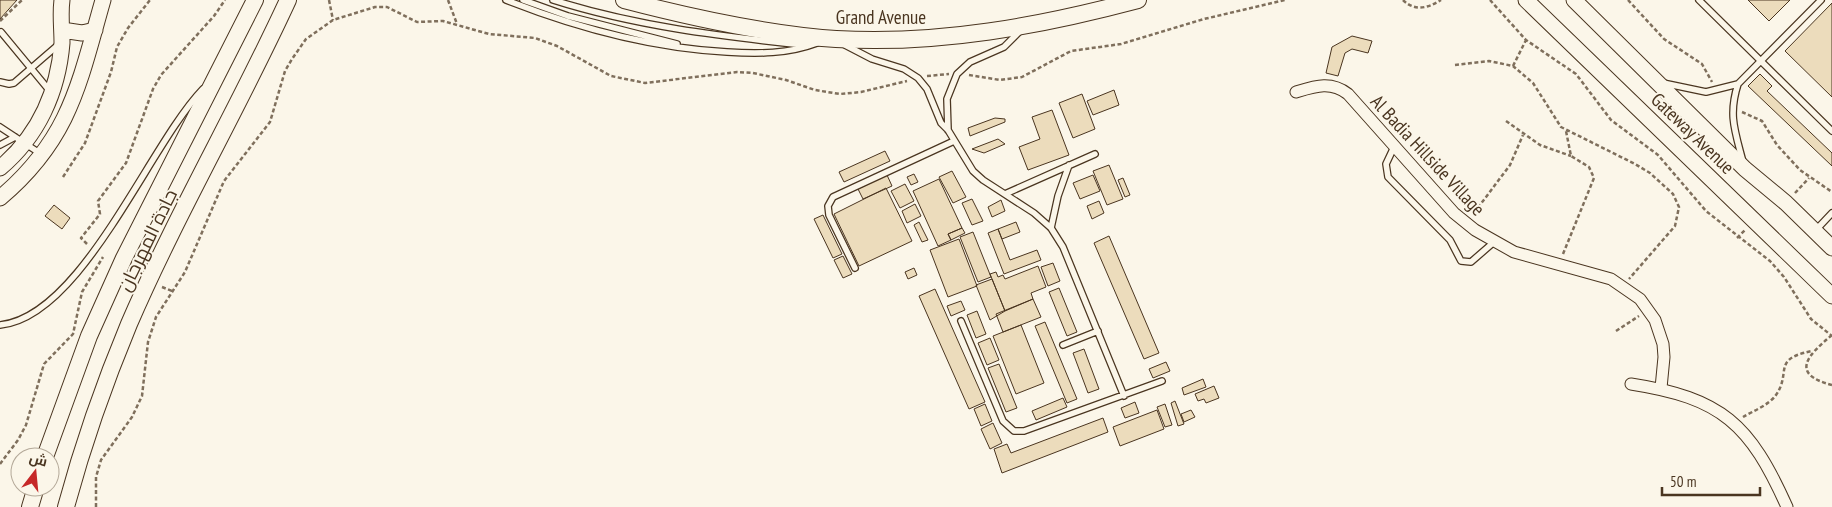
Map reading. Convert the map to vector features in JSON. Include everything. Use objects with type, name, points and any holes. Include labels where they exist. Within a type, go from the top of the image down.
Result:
[{"type":"main road","name":"جادة المهرجان","points":[[48,447],[65,399],[106,297],[135,235],[220,72],[255,0]]},
{"type":"main road","name":"جادة المهرجان","points":[[66,507],[92,420],[130,323],[165,247],[288,0]]},
{"type":"main road","name":"Grand Avenue","points":[[624,0],[722,22],[832,38],[930,38],[1024,27],[1079,16],[1138,0]]},
{"type":"street","points":[[0,168],[19,141],[33,132],[52,93],[59,67],[62,36],[62,0]]},
{"type":"street","points":[[0,198],[24,177],[43,155],[67,115],[103,0]]},
{"type":"street","name":"Gateway Avenue","points":[[1526,0],[1832,296]]},
{"type":"street","name":"Gateway Avenue","points":[[1574,0],[1745,169],[1786,203],[1832,248]]},
{"type":"street","points":[[62,36],[95,30]]},
{"type":"street","name":"Al Badia Hillside Village","points":[[1296,92],[1323,85],[1343,90],[1466,224],[1494,242],[1525,256],[1600,275],[1623,285],[1648,309],[1660,332],[1664,357],[1661,388]]},
{"type":"street","points":[[1631,384],[1661,388],[1699,401],[1733,422],[1765,460],[1787,507]]},
{"type":"lane","points":[[506,0],[567,23],[621,38],[705,51],[763,53],[786,51],[832,38],[868,58],[904,69],[918,78],[927,89],[940,121],[948,130],[968,165],[978,176],[1034,212],[1051,228],[1063,247],[1124,396]]},
{"type":"lane","points":[[523,0],[596,24],[705,51]]},
{"type":"lane","points":[[553,0],[608,16],[674,30],[809,46]]},
{"type":"lane","points":[[1699,0],[1832,131]]},
{"type":"lane","points":[[1658,81],[1699,92],[1714,91],[1738,84],[1821,0]]},
{"type":"lane","points":[[948,130],[947,99],[957,74],[970,62],[1008,44],[1024,27]]},
{"type":"lane","points":[[1,32],[52,93]]},
{"type":"lane","points":[[0,82],[14,83],[62,36]]},
{"type":"lane","points":[[0,325],[20,321],[46,306],[94,249],[124,208],[187,106],[220,72]]},
{"type":"lane","points":[[1738,84],[1732,110],[1733,126],[1745,169]]},
{"type":"lane","points":[[0,127],[43,155]]},
{"type":"lane","points":[[0,145],[19,141]]},
{"type":"lane","points":[[855,268],[829,215],[828,206],[833,198],[954,141]]},
{"type":"lane","points":[[1394,147],[1386,164],[1388,177],[1450,240],[1462,261],[1471,262],[1494,242]]},
{"type":"lane","points":[[1006,194],[1095,154]]},
{"type":"lane","points":[[1051,228],[1058,196],[1068,165]]},
{"type":"lane","points":[[1815,231],[1832,213]]},
{"type":"lane","points":[[961,321],[1003,421],[1010,429],[1024,431],[1162,381]]},
{"type":"lane","points":[[1063,345],[1098,331]]},
{"type":"path","points":[[0,21],[22,0]]},
{"type":"path","points":[[63,177],[85,143],[111,72],[117,46],[128,28],[150,0]]},
{"type":"path","points":[[94,249],[81,238],[100,214],[98,201],[126,163],[153,89],[161,75],[214,16],[225,0]]},
{"type":"path","points":[[329,0],[333,20]]},
{"type":"path","points":[[448,0],[457,24]]},
{"type":"path","points":[[96,507],[96,477],[101,460],[132,417],[142,396],[148,342],[156,317],[185,272],[208,223],[224,181],[270,122],[285,71],[292,59],[306,39],[333,20],[381,7],[392,9],[417,22],[443,21],[483,33],[522,35],[547,42],[611,76],[645,83],[737,72],[753,73],[786,80],[815,90],[840,94],[861,92],[918,78],[957,74],[1011,80],[1032,73],[1071,51],[1121,44],[1204,19],[1284,0]]},
{"type":"path","points":[[1403,0],[1415,8],[1423,8],[1441,0]]},
{"type":"path","points":[[1490,0],[1526,40],[1576,74],[1611,120],[1653,151],[1706,211],[1770,261],[1784,277],[1811,319],[1832,336],[1812,351],[1806,362],[1808,374],[1818,381],[1832,385]]},
{"type":"path","points":[[1628,0],[1664,39],[1702,64],[1710,76],[1714,91]]},
{"type":"path","points":[[1513,66],[1526,40]]},
{"type":"path","points":[[1455,65],[1490,61],[1513,66],[1533,83],[1554,118],[1566,131],[1635,164],[1663,184],[1677,201],[1679,207],[1675,226],[1623,285]]},
{"type":"path","points":[[1732,110],[1749,113],[1762,121],[1782,151],[1809,178],[1832,192]]},
{"type":"path","points":[[1506,121],[1523,135],[1540,145],[1571,156],[1589,168],[1594,178],[1559,265]]},
{"type":"path","points":[[1566,131],[1571,156]]},
{"type":"path","points":[[1466,224],[1504,175],[1523,135]]},
{"type":"path","points":[[1786,203],[1809,178]]},
{"type":"path","points":[[0,464],[18,440],[26,425],[44,364],[73,334],[82,292],[104,257]]},
{"type":"path","points":[[1616,332],[1648,309]]},
{"type":"path","points":[[1733,422],[1775,396],[1785,365],[1790,358],[1797,354],[1812,351]]},
{"type":"building","points":[[0,0],[17,0],[0,19]]},
{"type":"building","points":[[1748,0],[1790,0],[1769,21]]},
{"type":"building","points":[[1832,3],[1832,97],[1785,51]]},
{"type":"building","points":[[1352,36],[1372,41],[1368,53],[1352,49],[1345,53],[1338,76],[1326,73],[1332,47]]},
{"type":"building","points":[[1760,74],[1772,86],[1767,91],[1832,153],[1832,166],[1748,86]]},
{"type":"building","points":[[1114,90],[1119,105],[1093,115],[1087,101]]},
{"type":"building","points":[[1082,94],[1095,129],[1073,138],[1059,103]]},
{"type":"building","points":[[1052,110],[1069,155],[1028,170],[1019,147],[1040,139],[1032,117]]},
{"type":"building","points":[[995,118],[1005,119],[1005,122],[970,136],[968,128]]},
{"type":"building","points":[[998,139],[1005,144],[984,153],[972,149]]},
{"type":"building","points":[[885,151],[890,161],[844,182],[839,172]]},
{"type":"building","points":[[1109,165],[1123,199],[1107,205],[1093,171]]},
{"type":"building","points":[[952,171],[966,197],[953,203],[939,177]]},
{"type":"building","points":[[914,174],[918,182],[911,185],[907,177]]},
{"type":"building","points":[[887,175],[892,186],[863,199],[858,189]]},
{"type":"building","points":[[1093,175],[1100,191],[1080,199],[1073,183]]},
{"type":"building","points":[[1123,178],[1130,195],[1125,197],[1118,180]]},
{"type":"building","points":[[939,179],[962,228],[948,234],[951,240],[938,246],[913,191]]},
{"type":"building","points":[[905,184],[914,201],[900,208],[891,191]]},
{"type":"building","points":[[886,188],[912,241],[859,266],[834,214]]},
{"type":"building","points":[[972,199],[983,221],[972,225],[962,203]]},
{"type":"building","points":[[1001,200],[1005,211],[992,217],[988,207]]},
{"type":"building","points":[[1099,201],[1104,213],[1092,219],[1087,206]]},
{"type":"building","points":[[915,204],[921,216],[907,223],[902,211]]},
{"type":"building","points":[[54,205],[70,218],[62,229],[45,216]]},
{"type":"building","points":[[823,215],[842,254],[833,258],[814,219]]},
{"type":"building","points":[[919,222],[928,240],[922,242],[914,225]]},
{"type":"building","points":[[1016,222],[1020,232],[1002,239],[998,229]]},
{"type":"building","points":[[962,228],[965,233],[951,240],[948,234]]},
{"type":"building","points":[[998,229],[1010,260],[1037,250],[1041,260],[1004,274],[988,233]]},
{"type":"building","points":[[973,232],[991,277],[978,282],[960,237]]},
{"type":"building","points":[[1109,236],[1159,353],[1144,359],[1094,243]]},
{"type":"building","points":[[959,239],[977,286],[948,297],[930,250]]},
{"type":"building","points":[[843,256],[852,274],[843,278],[834,260]]},
{"type":"building","points":[[1053,263],[1060,281],[1048,286],[1041,267]]},
{"type":"building","points":[[1038,266],[1046,287],[1031,293],[1033,299],[1005,311],[990,274],[996,272],[998,277],[1003,275],[1005,279]]},
{"type":"building","points":[[914,268],[917,275],[908,279],[905,272]]},
{"type":"building","points":[[992,279],[1005,311],[990,320],[976,285]]},
{"type":"building","points":[[1059,288],[1077,332],[1067,336],[1049,292]]},
{"type":"building","points":[[935,289],[985,402],[969,409],[919,296]]},
{"type":"building","points":[[1033,299],[1041,317],[1003,332],[996,314]]},
{"type":"building","points":[[961,301],[965,310],[951,316],[947,306]]},
{"type":"building","points":[[977,311],[986,334],[976,338],[967,315]]},
{"type":"building","points":[[1045,322],[1077,399],[1067,403],[1035,326]]},
{"type":"building","points":[[1021,325],[1044,383],[1016,394],[993,336]]},
{"type":"building","points":[[990,338],[999,360],[987,365],[978,343]]},
{"type":"building","points":[[1084,349],[1099,389],[1088,393],[1073,353]]},
{"type":"building","points":[[1166,362],[1170,371],[1153,378],[1149,369]]},
{"type":"building","points":[[999,364],[1017,408],[1006,412],[988,368]]},
{"type":"building","points":[[1203,379],[1206,387],[1184,395],[1182,388]]},
{"type":"building","points":[[1214,386],[1219,398],[1206,403],[1204,399],[1198,401],[1195,394]]},
{"type":"building","points":[[1063,398],[1067,407],[1036,420],[1032,411]]},
{"type":"building","points":[[1175,401],[1184,424],[1178,426],[1171,403]]},
{"type":"building","points":[[1135,402],[1139,413],[1125,418],[1121,408]]},
{"type":"building","points":[[985,404],[992,421],[981,426],[974,409]]},
{"type":"building","points":[[1165,404],[1172,425],[1165,427],[1157,407]]},
{"type":"building","points":[[1157,410],[1164,429],[1120,446],[1113,427]]},
{"type":"building","points":[[1191,410],[1195,417],[1184,422],[1181,414]]},
{"type":"building","points":[[1103,418],[1108,432],[1002,473],[994,449],[1007,444],[1011,453]]},
{"type":"building","points":[[993,423],[1002,443],[990,449],[981,429]]}]
